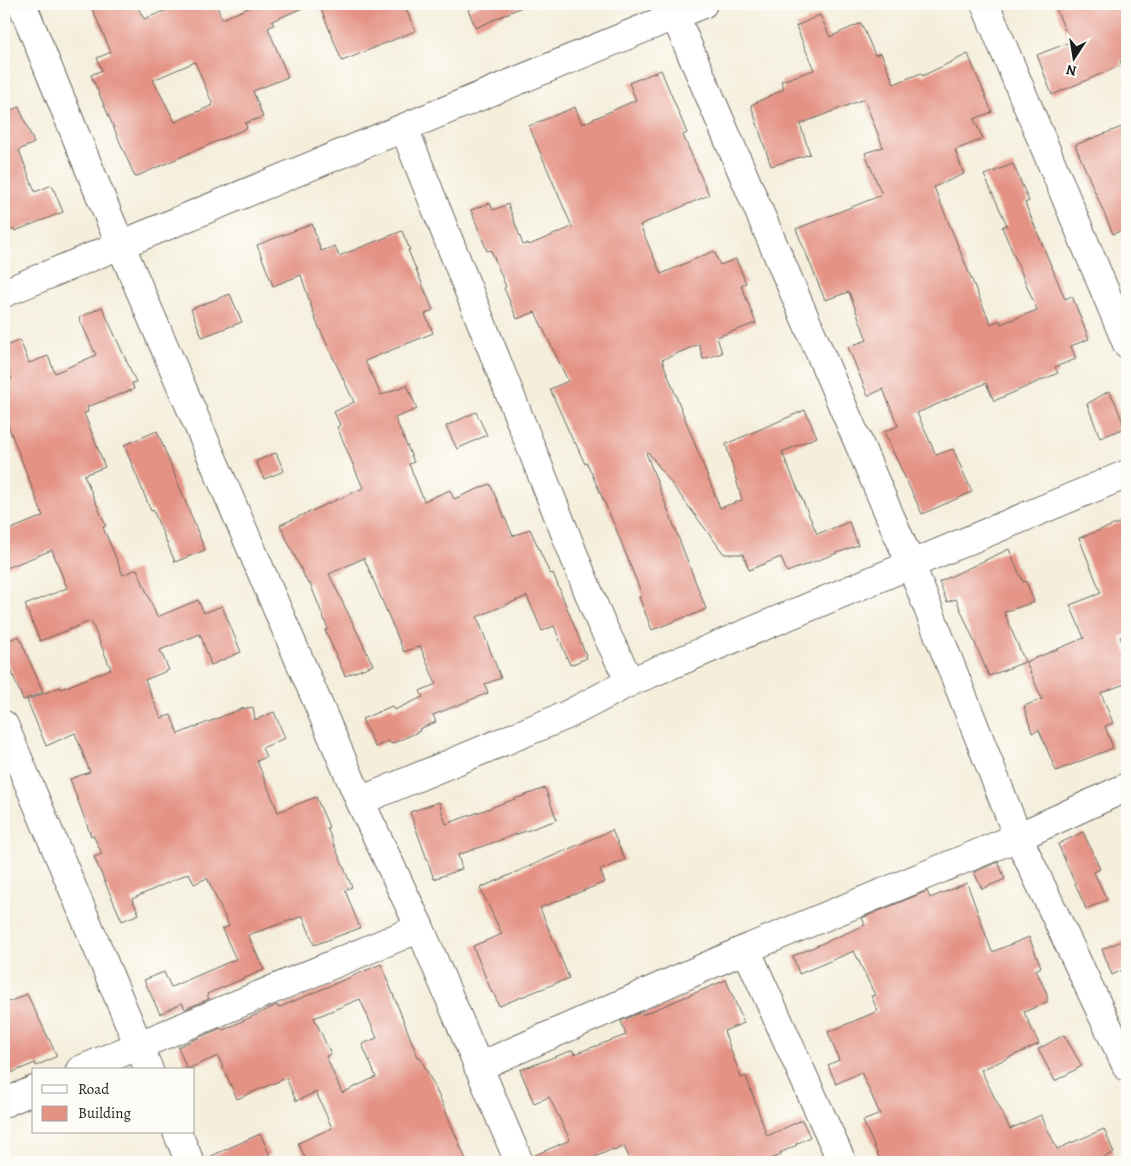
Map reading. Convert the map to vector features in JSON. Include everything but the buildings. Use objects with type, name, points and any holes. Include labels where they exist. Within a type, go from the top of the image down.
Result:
[{"type":"street","points":[[22,4],[120,244],[360,801],[420,928],[519,1162]]},
{"type":"street","points":[[4,293],[404,128],[672,10],[703,4]]},
{"type":"street","points":[[985,4],[1127,344]]},
{"type":"street","points":[[672,10],[910,565],[1018,837],[1127,1067]]},
{"type":"street","points":[[404,128],[600,621],[630,682]]},
{"type":"street","points":[[360,801],[567,715],[630,682],[1127,474]]},
{"type":"street","points":[[4,725],[149,1068]]},
{"type":"street","points":[[478,1067],[746,949],[1018,837],[1127,787]]},
{"type":"street","points":[[84,1068],[138,1044],[420,928]]},
{"type":"street","points":[[746,949],[842,1162]]},
{"type":"street","points":[[4,1102],[32,1091]]},
{"type":"street","points":[[178,1134],[190,1162]]}]
